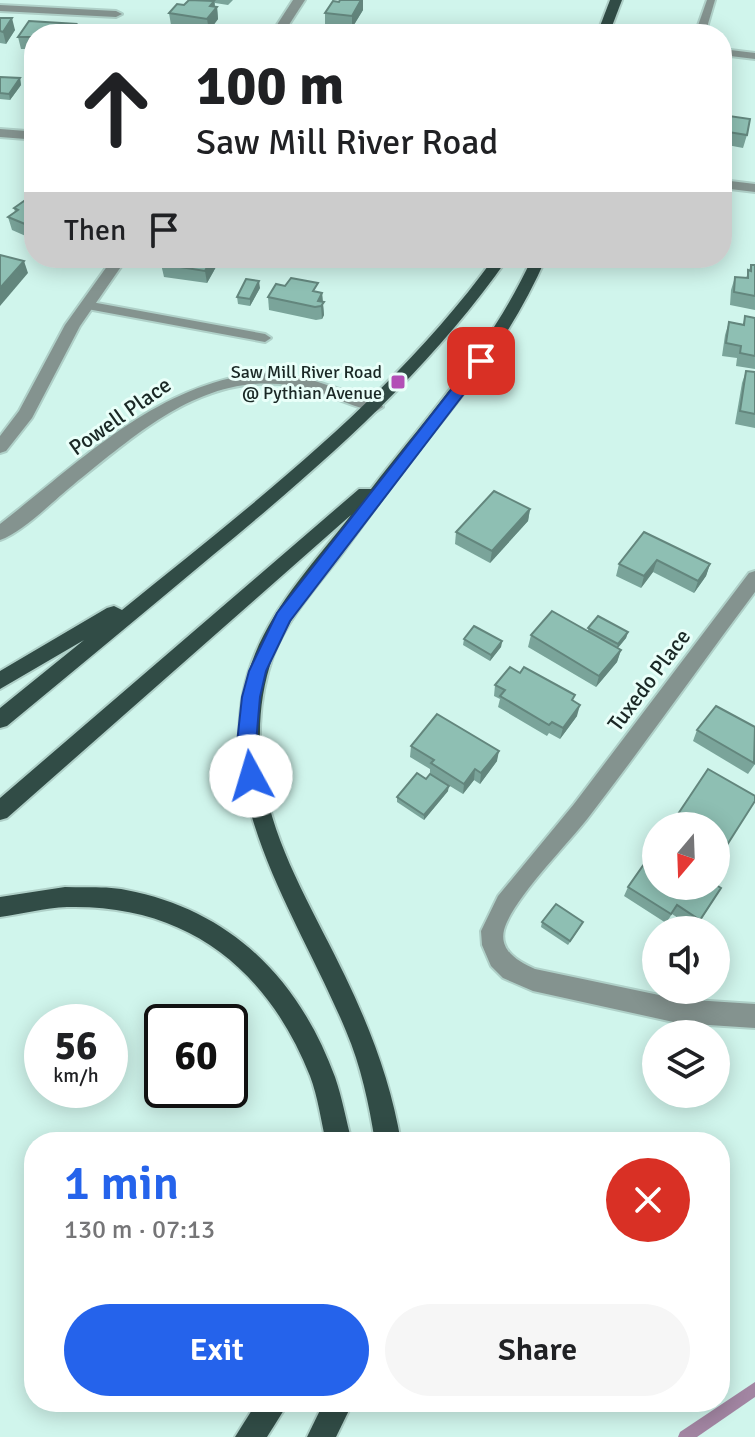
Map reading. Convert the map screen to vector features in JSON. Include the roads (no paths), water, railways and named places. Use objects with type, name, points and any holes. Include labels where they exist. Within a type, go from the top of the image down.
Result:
[{"type":"main road","points":[[607,24],[616,0]]},
{"type":"main road","points":[[0,720],[311,465],[375,407],[466,308],[494,268]]},
{"type":"main road","points":[[386,1132],[376,1082],[357,1028],[261,814],[251,776],[247,728],[257,671],[283,618],[491,348],[534,268]]},
{"type":"main road","points":[[0,811],[307,545],[420,438]]},
{"type":"main road","points":[[0,681],[173,579]]},
{"type":"main road","points":[[0,907],[55,897],[108,897],[179,916],[223,939],[265,975],[300,1022],[323,1070],[337,1132]]},
{"type":"main road","points":[[249,1437],[268,1412]]},
{"type":"main road","points":[[321,1437],[334,1412]]},
{"type":"street","points":[[283,24],[299,0]]},
{"type":"street","points":[[0,8],[116,14]]},
{"type":"street","points":[[0,133],[24,135]]},
{"type":"street","points":[[732,185],[755,188]]},
{"type":"street","points":[[0,447],[26,414],[86,305],[113,268]]},
{"type":"street","name":"Powell Place","points":[[0,533],[149,417],[202,389],[249,379],[281,379],[323,388],[375,407]]},
{"type":"street","name":"Tuxedo Place","points":[[755,578],[581,811],[506,903],[492,931],[493,945],[499,958],[511,970],[533,980],[678,1011],[755,1016]]},
{"type":"lane","points":[[703,24],[711,0]]},
{"type":"lane","points":[[732,53],[755,56]]},
{"type":"lane","points":[[86,305],[265,338]]},
{"type":"waterway","points":[[730,1406],[755,1389]]},
{"type":"waterway","points":[[685,1437],[721,1412]]},
{"type":"place","name":"Saw Mill River Road @ Pythian Avenue","points":[[398,382]]}]
